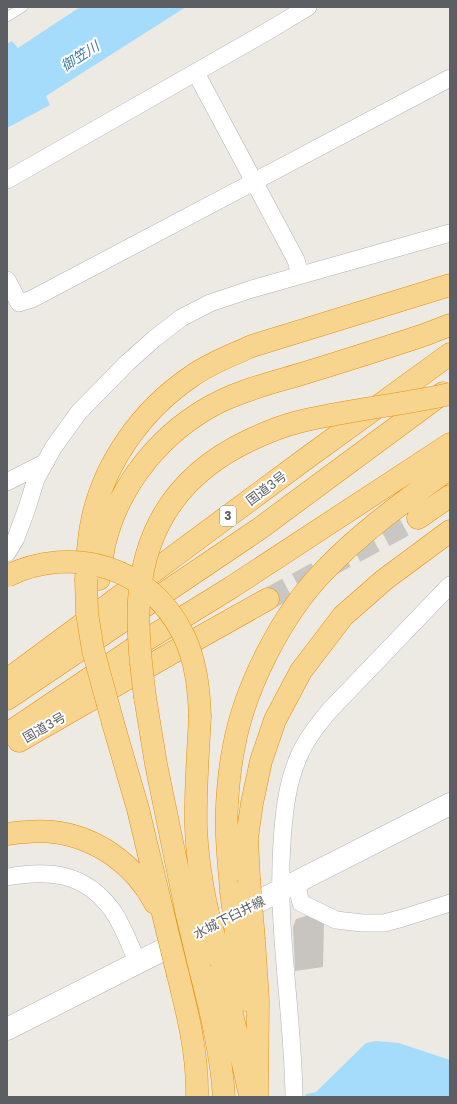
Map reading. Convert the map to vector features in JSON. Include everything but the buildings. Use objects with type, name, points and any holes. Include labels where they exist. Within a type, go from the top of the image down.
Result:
[{"type":"highway","points":[[197,1097],[198,1078],[191,1027],[138,809],[102,684],[97,614],[93,579],[87,550],[92,520],[100,492],[112,465],[129,438],[149,412],[169,393],[192,376],[221,360],[252,346],[450,285]]},
{"type":"highway","points":[[93,579],[112,520],[124,493],[141,466],[166,439],[191,418],[220,401],[252,389],[417,338],[450,325]]},
{"type":"highway","name":"国道3号","points":[[7,680],[450,354]]},
{"type":"highway","points":[[7,698],[259,529],[450,388]]},
{"type":"highway","points":[[224,1097],[219,1049],[214,1022],[187,915],[157,772],[145,697],[138,627],[139,599],[149,547],[159,523],[172,500],[190,480],[211,462],[237,446],[265,433],[297,422],[450,394]]},
{"type":"highway","points":[[7,734],[146,640],[232,587],[450,444]]},
{"type":"highway","points":[[240,885],[227,845],[226,808],[229,778],[236,739],[242,713],[255,680],[286,619],[306,591],[323,572],[350,545],[450,468]]},
{"type":"highway","points":[[418,518],[450,496]]},
{"type":"highway","points":[[250,1097],[237,950],[240,885],[252,803],[261,761],[275,720],[301,672],[343,616],[384,580],[450,531]]},
{"type":"highway","points":[[7,576],[19,570],[41,564],[62,562],[84,562],[108,568],[128,575],[146,587],[161,601],[174,618],[184,635],[191,654],[199,695],[200,717],[196,798],[198,856],[206,905],[237,950],[258,1000],[257,1097]]},
{"type":"highway","name":"国道3号","points":[[7,748],[268,599]]},
{"type":"highway","points":[[7,834],[53,832],[77,837],[99,845],[118,858],[134,874],[150,894],[165,922]]},
{"type":"highway","points":[[237,950],[246,1007],[254,1097]]},
{"type":"main road","name":"水城下臼井線","points":[[7,1029],[450,804]]},
{"type":"street","points":[[7,180],[196,73],[308,7]]},
{"type":"street","points":[[196,73],[296,260],[300,275]]},
{"type":"street","points":[[7,280],[20,303],[32,299],[450,78]]},
{"type":"street","points":[[7,553],[16,538],[36,480],[53,448],[79,412],[127,363],[181,318],[210,303],[300,275],[450,233]]},
{"type":"street","points":[[7,482],[46,462]]},
{"type":"street","points":[[450,585],[330,710],[314,730],[299,755],[290,782],[284,812],[280,864],[288,886],[301,903],[336,920],[362,923],[384,923],[450,903]]},
{"type":"street","points":[[7,877],[26,873],[52,874],[77,880],[96,892],[113,911],[138,963]]},
{"type":"street","points":[[288,886],[282,938],[293,1061],[294,1097]]},
{"type":"lane","points":[[7,17],[22,7]]},
{"type":"water","name":"御笠川","points":[[80,7],[186,7],[46,96],[50,105],[7,128],[7,44],[12,41],[18,48]]},
{"type":"water","points":[[376,1041],[399,1043],[450,1060],[450,1097],[305,1097],[306,1094],[316,1092],[366,1043]]},
{"type":"tunnel","points":[[268,599],[418,518]]}]
